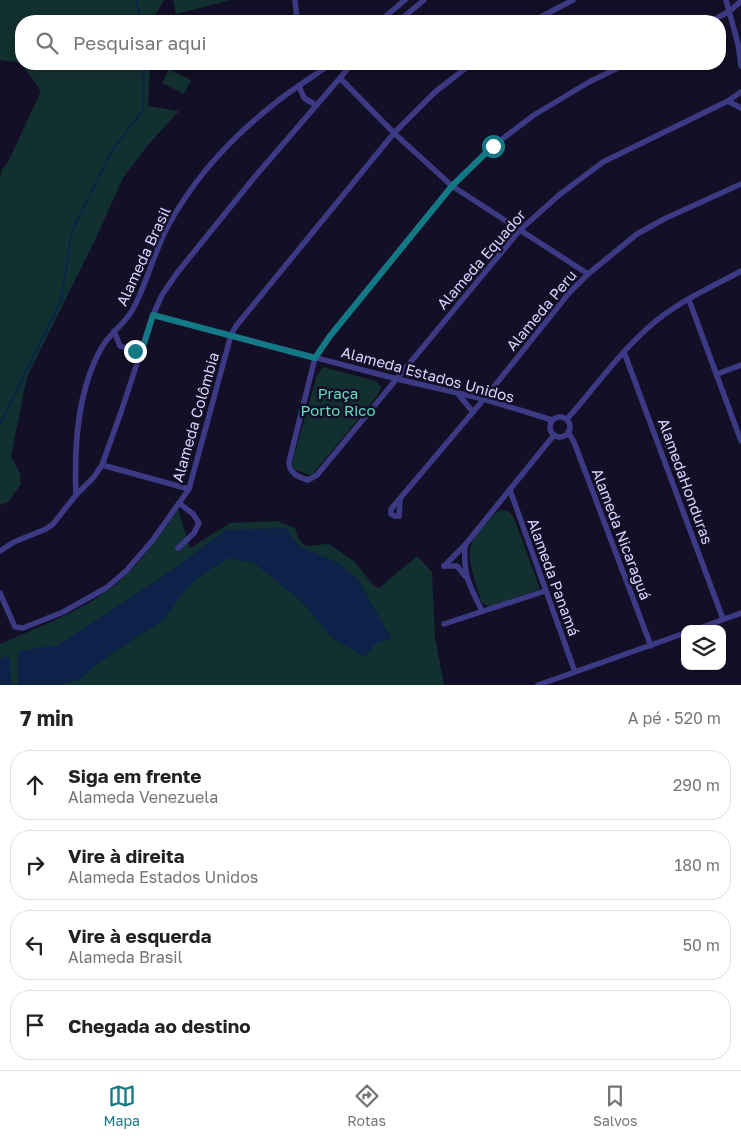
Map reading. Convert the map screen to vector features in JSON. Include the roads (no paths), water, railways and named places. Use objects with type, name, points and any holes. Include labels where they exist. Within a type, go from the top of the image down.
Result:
[{"type":"street","points":[[295,0],[296,15]]},
{"type":"street","points":[[387,15],[405,0]]},
{"type":"street","points":[[406,15],[424,0]]},
{"type":"street","points":[[544,15],[573,0]]},
{"type":"street","points":[[726,0],[738,44],[741,66]]},
{"type":"street","points":[[722,15],[741,1]]},
{"type":"street","name":"Alameda Brasil","points":[[76,495],[77,440],[83,400],[94,362],[103,345],[134,308],[168,226],[188,193],[210,165],[249,125],[320,70]]},
{"type":"street","points":[[0,551],[14,542],[46,530],[93,478],[102,465],[122,412],[153,315],[162,295],[177,273],[347,70]]},
{"type":"street","name":"Alameda Colômbia","points":[[0,593],[15,627],[23,628],[63,612],[106,588],[126,571],[152,541],[189,489],[230,335],[236,326],[263,290],[394,133],[435,92],[463,70]]},
{"type":"street","points":[[315,358],[330,336],[452,186],[493,146],[534,115],[589,82],[614,70]]},
{"type":"street","points":[[340,78],[394,133],[452,186],[588,274]]},
{"type":"street","points":[[299,86],[304,98],[316,105]]},
{"type":"street","name":"Alameda Equador","points":[[315,358],[289,462],[293,473],[308,480],[312,479],[397,379],[520,230],[559,195],[603,162],[740,94]]},
{"type":"street","points":[[728,101],[741,108]]},
{"type":"street","name":"Alameda Peru","points":[[400,500],[569,293],[588,274],[637,234],[664,219],[741,184]]},
{"type":"street","points":[[567,420],[624,352],[649,326],[671,310],[741,272]]},
{"type":"street","points":[[689,300],[741,441]]},
{"type":"street","name":"Alameda Estados Unidos","points":[[153,315],[397,379],[484,399],[552,420]]},
{"type":"street","points":[[114,331],[120,346],[135,351],[142,350]]},
{"type":"street","name":"AlamedaHonduras","points":[[624,352],[723,619]]},
{"type":"street","points":[[717,374],[741,365]]},
{"type":"street","points":[[457,392],[468,403],[473,412]]},
{"type":"street","points":[[558,417],[567,420],[570,426],[568,432],[563,436],[554,435],[550,429],[552,420],[558,417]]},
{"type":"street","name":"Alameda Nicaraguá","points":[[568,432],[574,442],[651,646]]},
{"type":"street","points":[[482,611],[466,577],[457,566],[444,566],[465,545],[554,435]]},
{"type":"street","points":[[102,465],[189,489]]},
{"type":"street","name":"Alameda Panamá","points":[[510,490],[574,672]]},
{"type":"street","points":[[178,548],[194,533],[199,523],[193,514],[179,503]]},
{"type":"street","points":[[465,545],[464,565],[466,577]]},
{"type":"street","points":[[444,624],[545,591]]},
{"type":"street","points":[[707,625],[741,613]]},
{"type":"street","points":[[538,685],[681,635]]},
{"type":"water","points":[[286,528],[299,546],[338,563],[358,579],[391,638],[375,644],[365,657],[332,638],[301,601],[254,563],[229,558],[208,570],[194,581],[162,621],[98,663],[80,679],[60,685],[18,685],[19,651],[58,645],[159,579],[227,530]]},
{"type":"water","points":[[7,656],[10,659],[11,685],[0,685],[0,659]]},
{"type":"waterway","points":[[136,0],[140,15]]},
{"type":"waterway","points":[[0,425],[61,300],[72,231],[111,152],[143,110],[144,70]]},
{"type":"park label","name":"Praça Porto Rico","points":[[338,402]]}]
